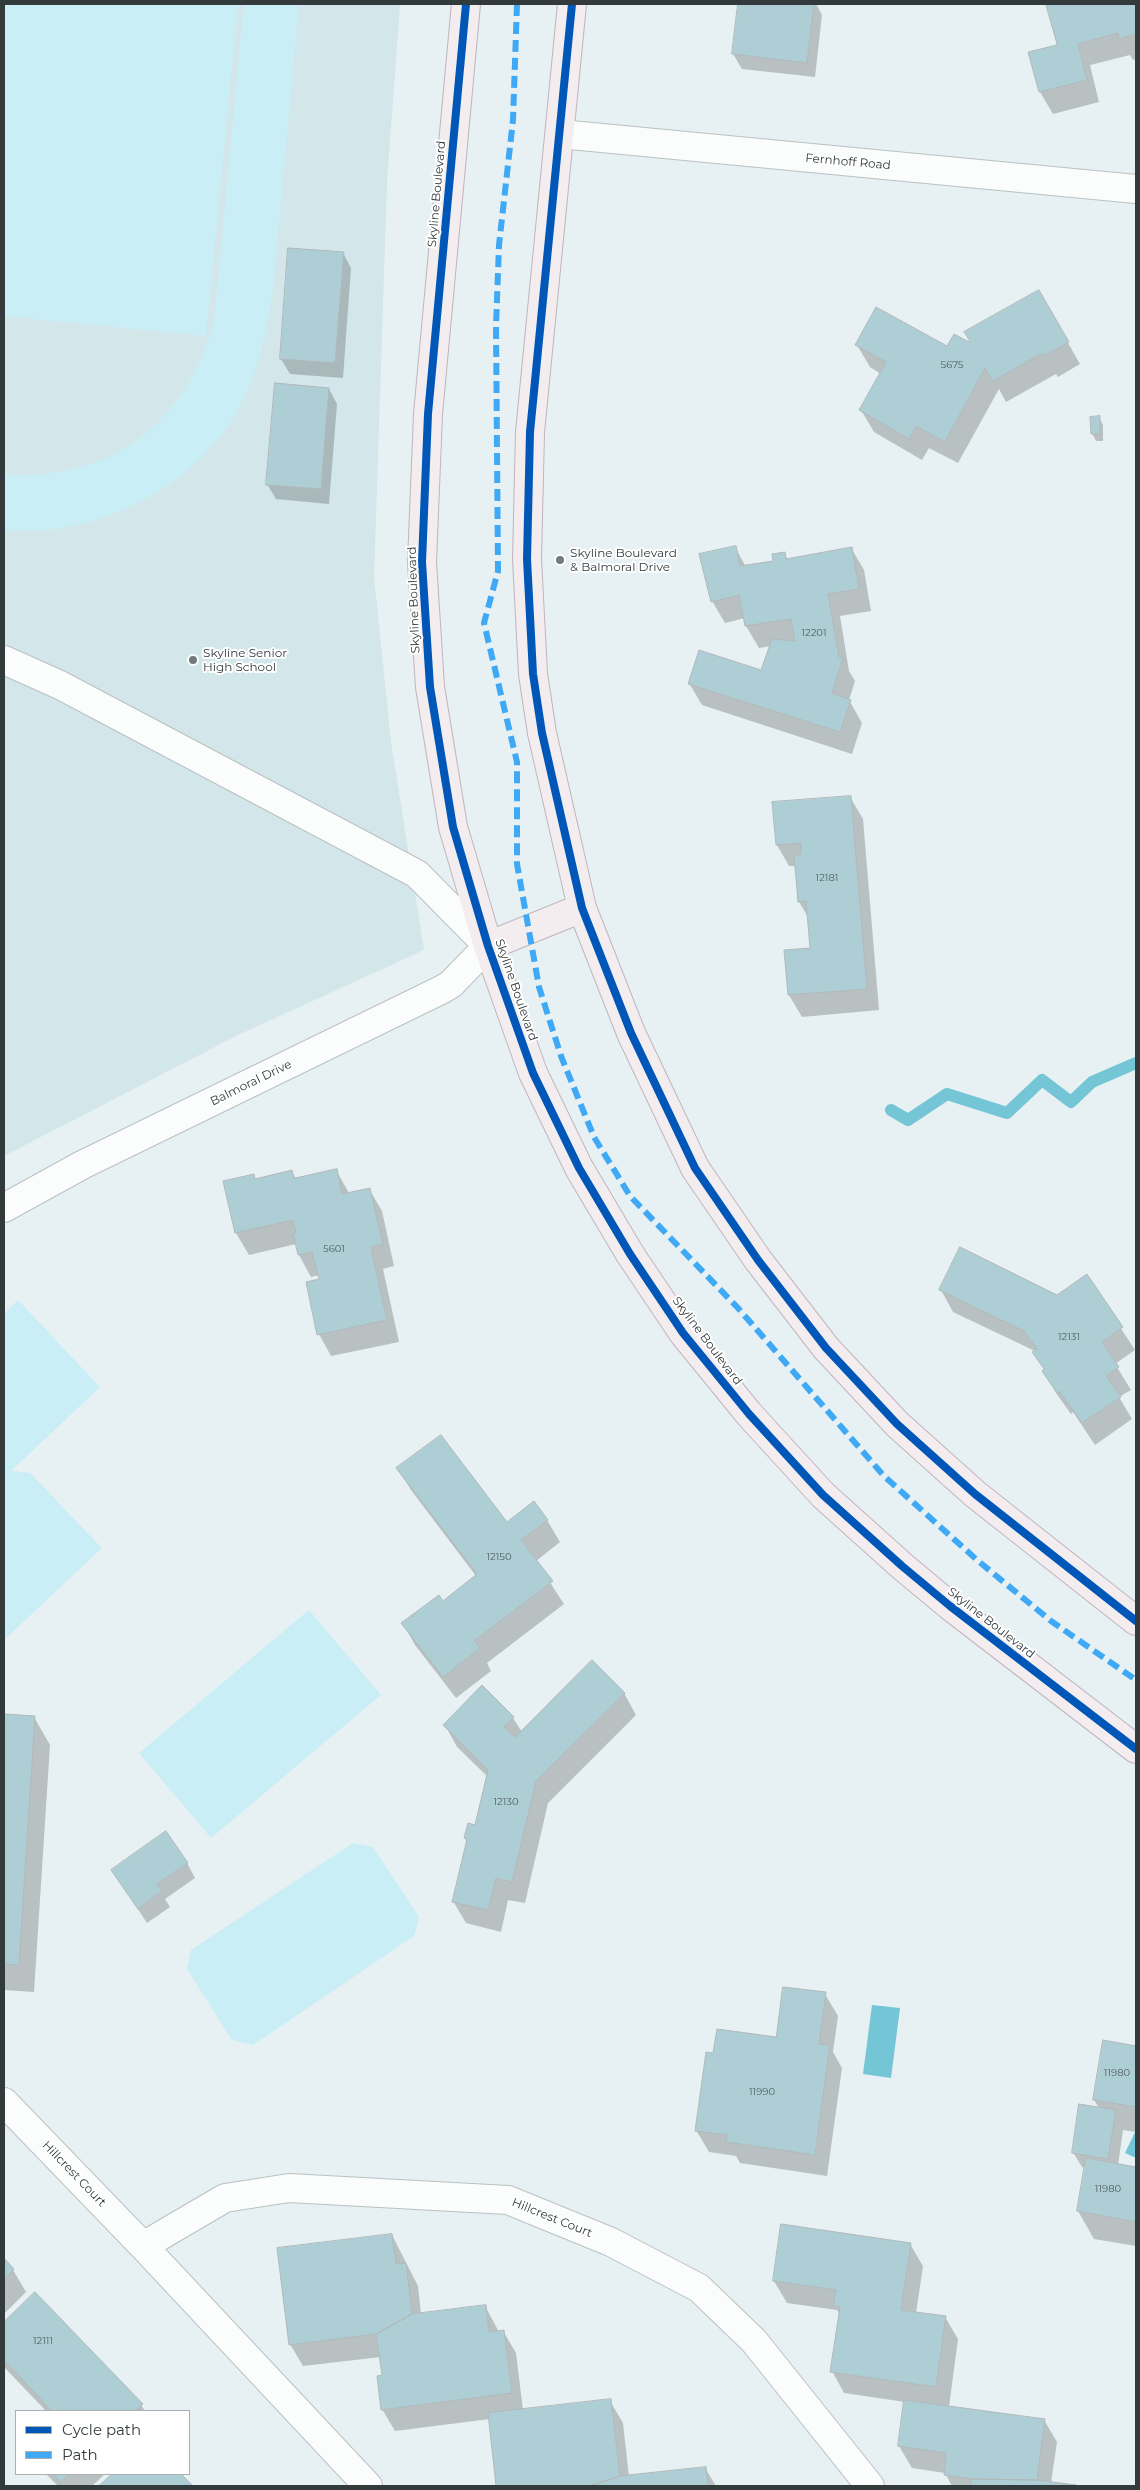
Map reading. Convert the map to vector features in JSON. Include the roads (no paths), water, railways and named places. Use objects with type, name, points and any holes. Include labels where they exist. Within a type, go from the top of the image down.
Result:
[{"type":"main road","name":"Skyline Boulevard","points":[[466,4],[428,414],[422,562],[430,686],[453,827],[488,946],[533,1073],[579,1168],[630,1254],[683,1333],[743,1407],[823,1495],[902,1566],[950,1606],[1136,1749]]},
{"type":"main road","points":[[572,4],[530,432],[527,559],[533,674],[541,723],[582,908],[631,1033],[696,1168],[758,1260],[821,1341],[897,1424],[975,1494],[1136,1621]]},
{"type":"main road","points":[[488,946],[582,908]]},
{"type":"street","name":"Fernhoff Road","points":[[560,134],[1136,189]]},
{"type":"street","points":[[4,660],[68,689],[417,874],[488,946]]},
{"type":"street","name":"Balmoral Drive","points":[[4,1208],[82,1165],[443,989],[451,984],[488,946]]},
{"type":"street","name":"Hillcrest Court","points":[[4,2102],[143,2246],[368,2486]]},
{"type":"street","name":"Hillcrest Court","points":[[143,2246],[225,2198],[288,2188],[508,2200],[612,2242],[699,2288],[754,2341],[870,2486]]},
{"type":"water","points":[[872,2005],[900,2008],[891,2078],[863,2074]]},
{"type":"water","points":[[1136,2130],[1136,2158],[1125,2153]]},
{"type":"waterway","points":[[891,1110],[908,1120],[947,1094],[1007,1113],[1042,1080],[1071,1102],[1092,1082],[1136,1063]]},
{"type":"place","name":"Skyline Boulevard & Balmoral Drive","points":[[560,560]]},
{"type":"place","name":"Skyline Senior High School","points":[[193,660]]}]
